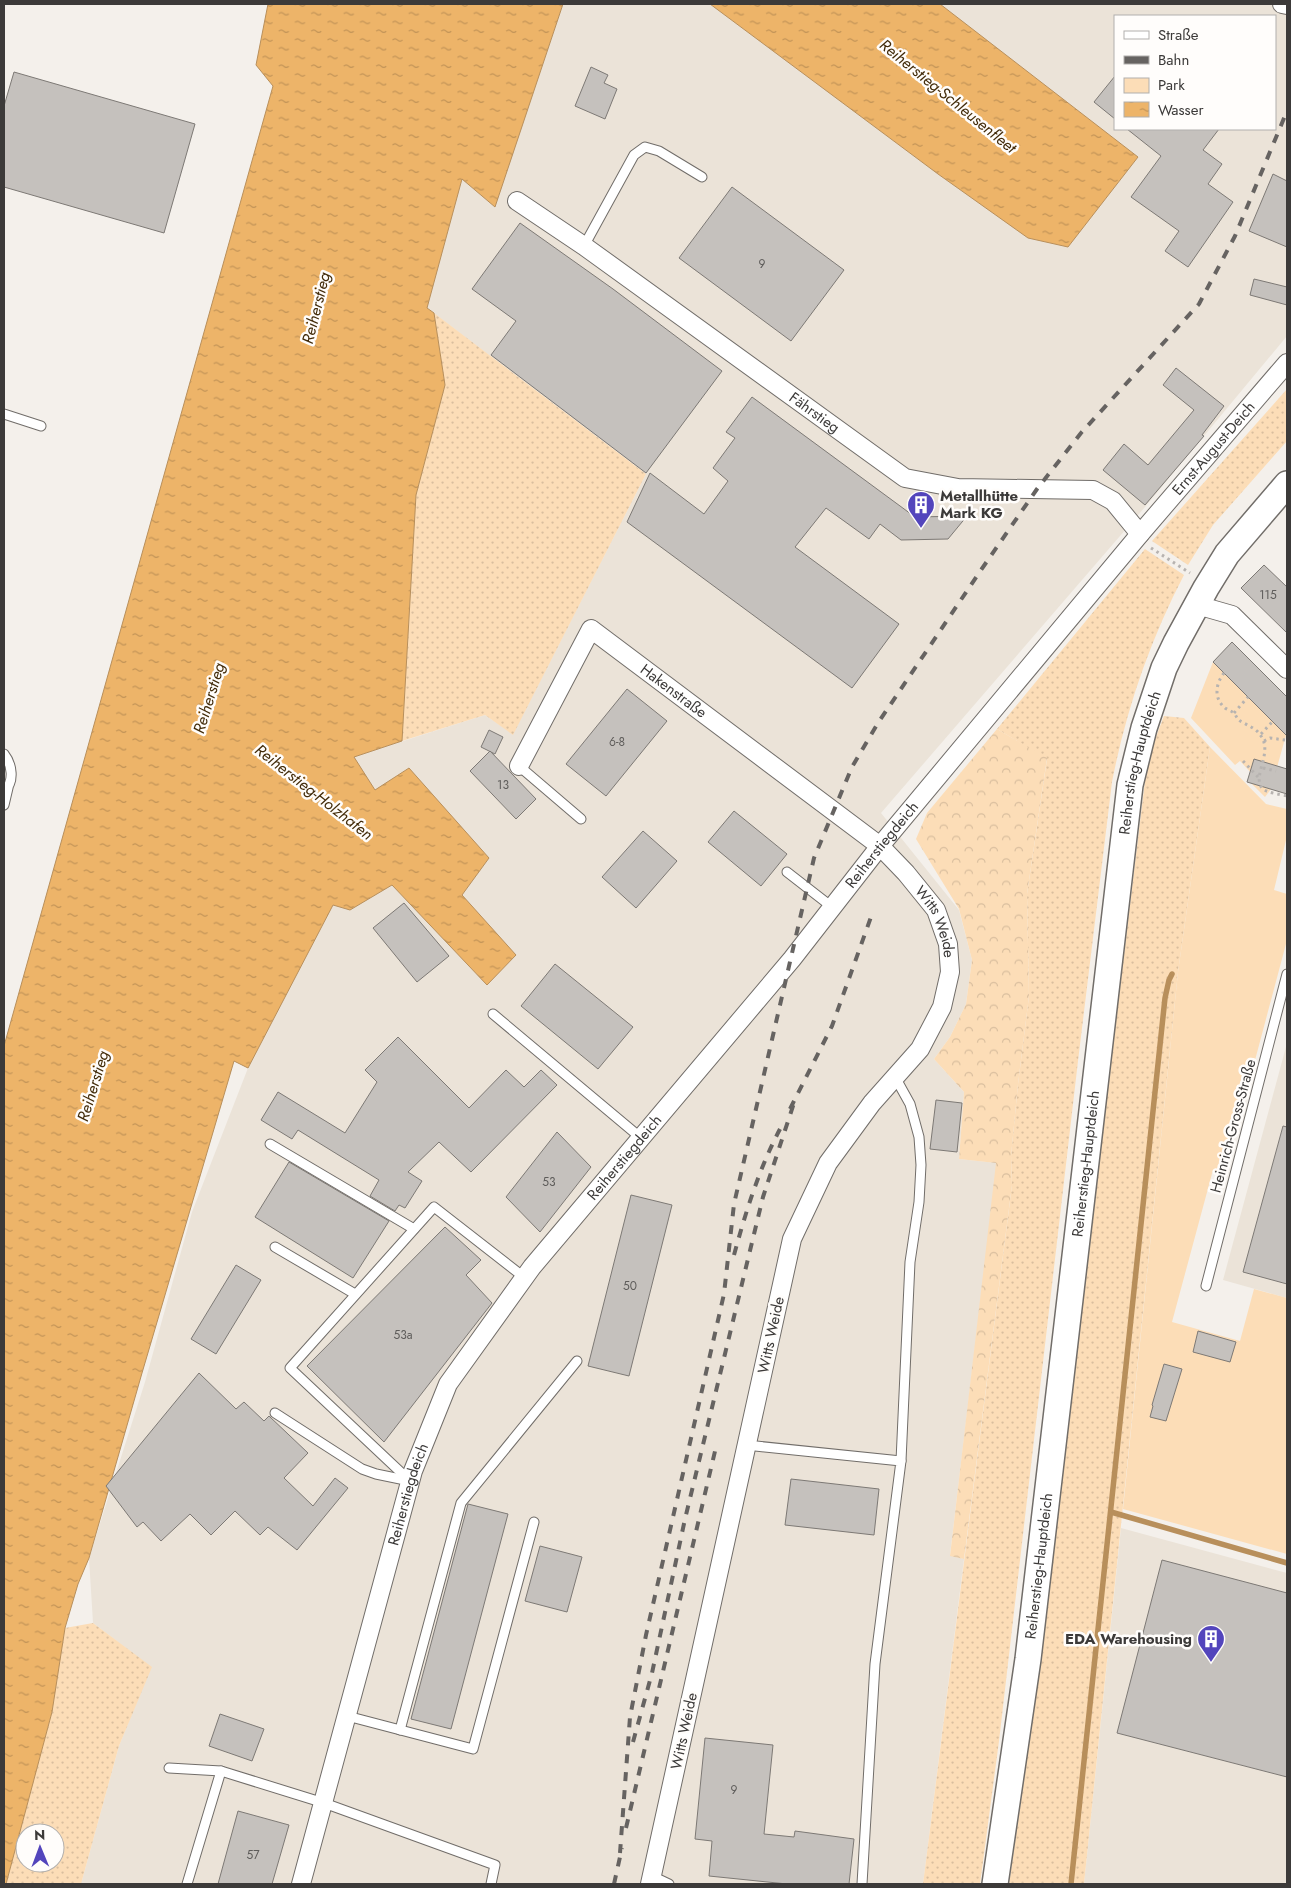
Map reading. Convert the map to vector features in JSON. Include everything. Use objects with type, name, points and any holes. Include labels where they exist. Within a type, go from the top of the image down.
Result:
[{"type":"main road","name":"Reiherstieg-Hauptdeich","points":[[995,1884],[1028,1659],[1130,784],[1144,728],[1164,668],[1196,605],[1227,554],[1287,484]]},
{"type":"street","points":[[1282,4],[1287,6]]},
{"type":"street","name":"Fährstieg","points":[[518,200],[905,478],[958,488],[1094,490],[1114,501],[1143,540]]},
{"type":"street","name":"Ernst-August-Deich","points":[[1143,540],[1287,363]]},
{"type":"street","name":"Reiherstiegdeich","points":[[301,1884],[410,1481],[448,1384],[525,1278],[792,959],[880,846],[1143,540]]},
{"type":"street","points":[[1196,605],[1232,615],[1287,669]]},
{"type":"street","name":"Hakenstraße","points":[[519,766],[591,629],[880,846]]},
{"type":"street","name":"Witts Weide","points":[[651,1880],[792,1239],[828,1163],[872,1103],[920,1049],[942,1007],[950,972],[948,944],[936,910],[906,873],[880,846]]},
{"type":"lane","points":[[584,246],[634,155],[645,148],[659,151],[702,177]]},
{"type":"lane","points":[[4,414],[41,426]]},
{"type":"lane","points":[[4,754],[9,760],[12,773],[6,790],[4,805]]},
{"type":"lane","points":[[519,766],[581,819]]},
{"type":"lane","points":[[787,872],[832,907]]},
{"type":"lane","name":"Heinrich-Gross-Straße","points":[[1206,1286],[1287,974]]},
{"type":"lane","points":[[493,1014],[641,1138]]},
{"type":"lane","points":[[862,1884],[875,1664],[901,1461],[910,1262],[919,1202],[921,1165],[919,1137],[910,1104],[895,1077]]},
{"type":"lane","points":[[270,1144],[414,1229]]},
{"type":"lane","points":[[410,1481],[290,1368],[434,1207],[525,1278]]},
{"type":"lane","points":[[275,1247],[355,1294]]},
{"type":"lane","points":[[400,1730],[461,1503],[578,1361]]},
{"type":"lane","points":[[276,1413],[362,1469],[410,1481]]},
{"type":"lane","points":[[746,1445],[901,1461]]},
{"type":"lane","points":[[347,1716],[473,1749],[534,1522]]},
{"type":"lane","points":[[169,1768],[221,1771],[324,1803],[495,1865],[491,1884]]},
{"type":"lane","points":[[187,1884],[221,1771]]},
{"type":"lane","points":[[651,1880],[669,1884]]},
{"type":"path","points":[[1143,540],[1190,573]]},
{"type":"path","points":[[1224,673],[1218,683],[1217,695],[1219,701],[1225,708],[1234,713],[1237,719],[1261,734],[1264,741],[1263,768],[1258,777]]},
{"type":"path","points":[[1234,713],[1248,697]]},
{"type":"path","points":[[1261,734],[1273,721]]},
{"type":"path","points":[[1264,741],[1270,738],[1285,740]]},
{"type":"path","points":[[1243,761],[1258,777],[1258,781],[1264,790],[1287,796]]},
{"type":"path","points":[[1263,768],[1276,771]]},
{"type":"shaded area","points":[[563,4],[710,4],[938,174],[1028,238],[1068,247],[1138,157],[940,4],[1287,4],[1287,336],[1145,507],[881,813],[959,910],[972,960],[966,1004],[950,1037],[934,1059],[964,1092],[959,1159],[997,1163],[950,1555],[964,1559],[923,1884],[81,1884],[119,1746],[151,1667],[93,1623],[89,1558],[145,1382],[192,1212],[248,1068],[333,905],[350,910],[392,885],[487,985],[462,895],[489,858],[408,768],[375,791],[353,757],[485,715],[513,734],[646,474],[427,308],[462,178],[495,207]]},
{"type":"shaded area","points":[[1287,1043],[1287,1298],[1223,1280]]},
{"type":"shaded area","points":[[1121,1528],[1287,1573],[1287,1884],[1084,1884]]},
{"type":"green space","points":[[434,313],[646,474],[513,735],[485,715],[402,741],[416,495],[445,385]]},
{"type":"green space","points":[[1287,389],[1287,441],[1213,525],[1188,565],[1152,541]]},
{"type":"green space","points":[[1145,549],[1184,575],[1160,625],[1140,676],[1124,728],[1112,782],[999,1741],[980,1884],[923,1884],[1012,1185],[1011,1156],[1029,996],[1027,894],[1047,759],[997,729]]},
{"type":"green space","points":[[1213,662],[1286,735],[1271,789],[1265,797],[1251,783],[1256,778],[1240,761],[1235,765],[1191,718]]},
{"type":"green space","points":[[1164,716],[1184,718],[1210,747],[1178,972],[1084,1884],[1009,1884],[1036,1696],[1062,1463],[1145,781],[1154,742]]},
{"type":"green space","points":[[997,729],[1047,758],[1027,894],[1029,996],[1011,1156],[1012,1185],[964,1559],[950,1556],[996,1163],[959,1159],[964,1092],[934,1059],[950,1037],[966,1004],[972,960],[959,909],[916,839],[927,813]]},
{"type":"green space","points":[[1210,747],[1266,804],[1287,809],[1287,836],[1274,890],[1287,894],[1287,940],[1225,1173],[1213,1170],[1172,1322],[1240,1341],[1254,1289],[1287,1298],[1287,1554],[1123,1509],[1178,972]]},
{"type":"green space","points":[[93,1623],[152,1667],[119,1746],[81,1884],[6,1884],[15,1850],[15,1873],[65,1873],[65,1823],[22,1823],[52,1712],[65,1628]]},
{"type":"water","points":[[268,4],[563,4],[495,207],[462,179],[427,308],[434,313],[445,385],[416,495],[402,741],[354,757],[375,790],[409,768],[489,858],[462,895],[516,955],[487,985],[392,885],[350,910],[333,905],[248,1068],[234,1061],[89,1558],[78,1584],[65,1628],[52,1712],[22,1823],[15,1823],[15,1850],[6,1884],[4,1884],[4,1046],[273,86],[256,65]]},
{"type":"water","name":"Reiherstieg-Schleusenfleet","points":[[710,4],[940,4],[1138,157],[1068,247],[1028,238],[938,174]]},
{"type":"building","points":[[591,67],[608,75],[604,83],[617,89],[605,119],[575,106]]},
{"type":"building","points":[[14,72],[195,124],[164,233],[4,187],[4,106]]},
{"type":"building","points":[[1114,77],[1114,118],[1094,102]]},
{"type":"building","points":[[1128,130],[1218,130],[1203,150],[1222,164],[1208,184],[1233,202],[1188,267],[1165,251],[1179,231],[1131,197],[1161,156]]},
{"type":"building","points":[[1273,174],[1287,181],[1287,247],[1249,231]]},
{"type":"building","points":[[732,187],[844,270],[791,341],[679,258]]},
{"type":"building","points":[[520,223],[613,289],[722,371],[646,473],[491,355],[516,321],[472,289]]},
{"type":"building","points":[[1254,279],[1287,287],[1287,305],[1250,295]]},
{"type":"building","points":[[1176,368],[1224,406],[1202,435],[1204,436],[1145,505],[1103,470],[1124,444],[1148,465],[1194,410],[1163,385]]},
{"type":"building","points":[[752,397],[915,517],[967,516],[948,539],[901,540],[880,524],[869,539],[826,508],[795,547],[899,624],[852,688],[627,522],[650,473],[704,514],[728,481],[713,468],[735,438],[726,432]]},
{"type":"building","points":[[1264,565],[1287,587],[1287,633],[1241,588]]},
{"type":"building","points":[[1232,642],[1287,697],[1287,736],[1213,662]]},
{"type":"building","points":[[627,689],[667,721],[606,796],[566,764]]},
{"type":"building","points":[[489,730],[503,737],[495,754],[481,747]]},
{"type":"building","points":[[490,751],[536,799],[516,819],[470,771]]},
{"type":"building","points":[[1254,759],[1287,769],[1287,794],[1247,782]]},
{"type":"building","points":[[734,811],[787,854],[761,886],[708,842]]},
{"type":"building","points":[[643,831],[677,861],[636,908],[602,877]]},
{"type":"building","points":[[404,903],[449,956],[417,982],[373,928]]},
{"type":"building","points":[[555,964],[633,1027],[598,1069],[521,1006]]},
{"type":"building","points":[[398,1037],[469,1108],[506,1070],[524,1087],[541,1070],[557,1085],[471,1172],[439,1142],[408,1172],[422,1181],[405,1208],[399,1205],[395,1211],[370,1196],[379,1180],[298,1130],[292,1139],[261,1120],[278,1092],[345,1133],[377,1082],[365,1070]]},
{"type":"building","points":[[936,1100],[962,1103],[957,1152],[930,1149]]},
{"type":"building","points":[[1283,1126],[1287,1127],[1287,1284],[1243,1272]]},
{"type":"building","points":[[557,1132],[591,1167],[540,1232],[506,1197]]},
{"type":"building","points":[[289,1162],[389,1221],[353,1278],[255,1217]]},
{"type":"building","points":[[631,1195],[672,1205],[629,1376],[588,1366]]},
{"type":"building","points":[[445,1227],[481,1260],[466,1275],[492,1303],[384,1442],[307,1366]]},
{"type":"building","points":[[236,1265],[261,1280],[216,1354],[191,1339]]},
{"type":"building","points":[[1198,1331],[1236,1342],[1230,1362],[1193,1352]]},
{"type":"building","points":[[1164,1364],[1182,1369],[1166,1421],[1150,1417]]},
{"type":"building","points":[[199,1373],[236,1409],[244,1402],[264,1421],[269,1416],[308,1453],[284,1478],[313,1506],[335,1478],[348,1488],[297,1550],[268,1527],[260,1535],[235,1511],[211,1535],[190,1514],[161,1541],[143,1522],[137,1527],[106,1486]]},
{"type":"building","points":[[791,1479],[879,1489],[874,1535],[785,1525]]},
{"type":"building","points":[[468,1504],[508,1514],[451,1729],[411,1719]]},
{"type":"building","points":[[540,1546],[582,1557],[567,1612],[525,1601]]},
{"type":"building","name":"EDA Warehousing","points":[[1162,1560],[1287,1593],[1287,1777],[1117,1733]]},
{"type":"building","points":[[220,1714],[264,1729],[252,1761],[209,1746]]},
{"type":"building","points":[[705,1738],[773,1745],[764,1834],[794,1837],[795,1831],[854,1839],[849,1884],[787,1884],[709,1876],[712,1841],[695,1839]]},
{"type":"building","points":[[238,1811],[289,1825],[272,1884],[218,1884]]},
{"type":"waterway","points":[[1071,1884],[1165,998],[1172,974]]},
{"type":"waterway","points":[[1111,1512],[1287,1563]]},
{"type":"railway","points":[[620,1853],[630,1717],[646,1635],[724,1294],[734,1204],[814,858],[852,767],[878,723],[1037,489],[1081,433],[1199,304],[1235,236],[1287,111]]},
{"type":"railway","points":[[790,1109],[832,1026],[871,917]]},
{"type":"railway","points":[[633,1742],[652,1673],[685,1519],[763,1197],[794,1103]]},
{"type":"railway","points":[[734,1255],[754,1190],[780,1129]]},
{"type":"railway","points":[[626,1828],[716,1447]]},
{"type":"railway","points":[[614,1884],[622,1848]]},
{"type":"place","name":"Metallhütte Mark KG","points":[[921,529]]},
{"type":"place","name":"EDA Warehousing","points":[[1211,1663]]},
{"type":"water label","name":"Reiherstieg","points":[[316,308]]},
{"type":"water label","name":"Reiherstieg","points":[[209,698]]},
{"type":"water label","name":"Reiherstieg-Holzhafen","points":[[314,792]]},
{"type":"water label","name":"Reiherstieg","points":[[93,1086]]}]
